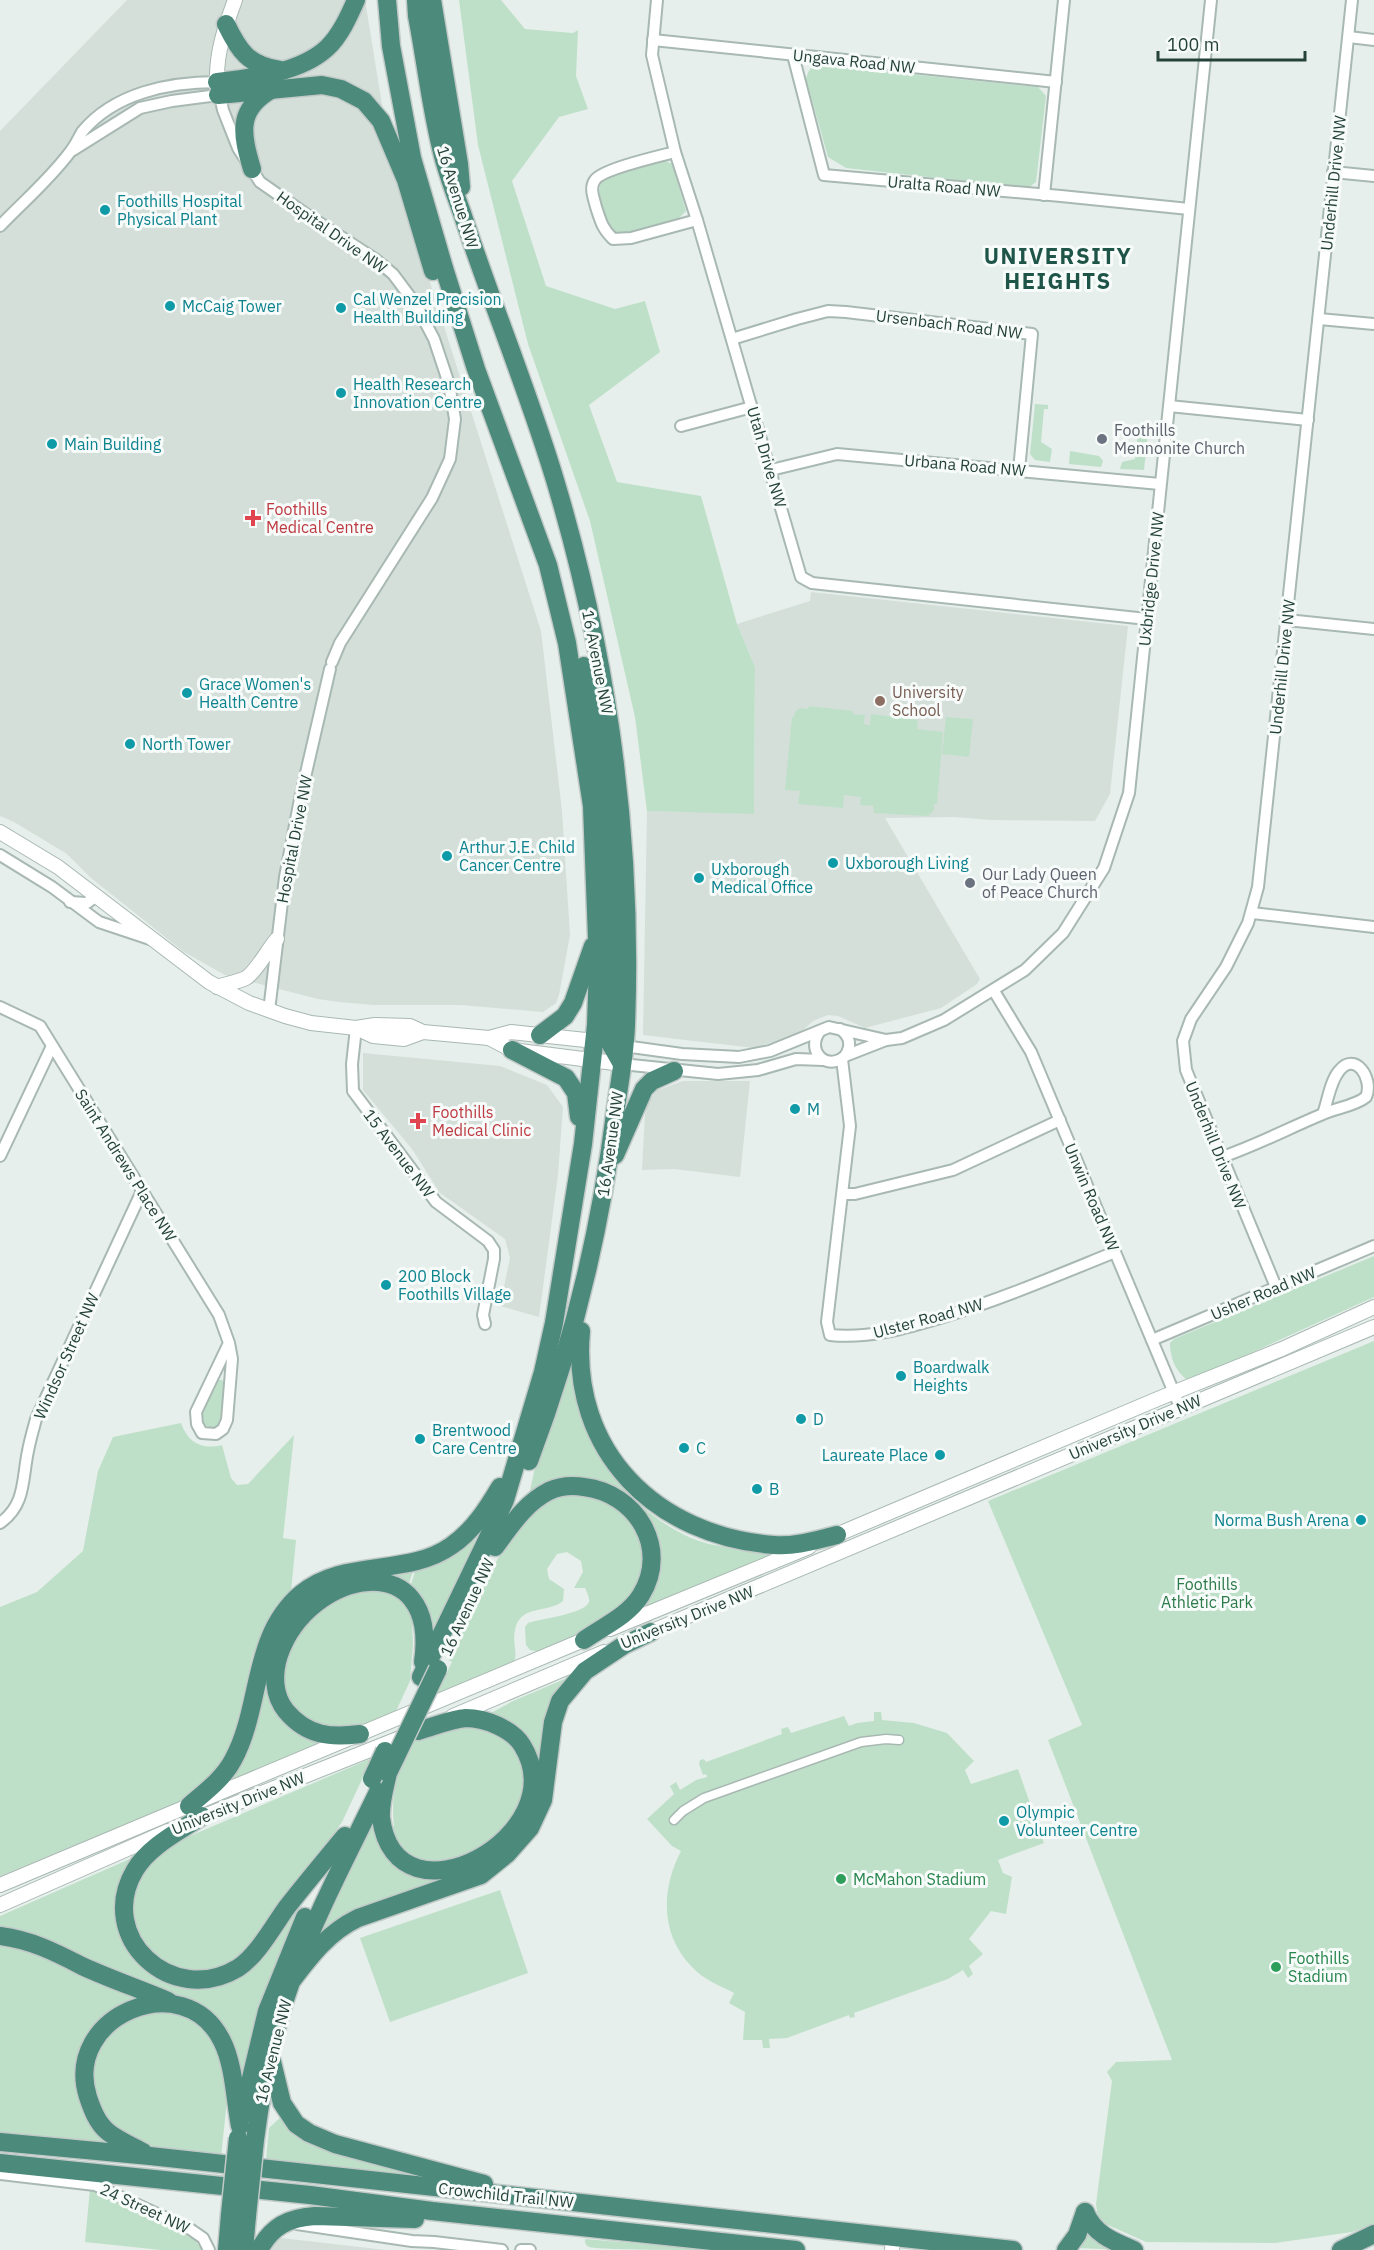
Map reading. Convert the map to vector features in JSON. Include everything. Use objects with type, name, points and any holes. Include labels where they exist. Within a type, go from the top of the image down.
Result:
[{"type":"highway","points":[[218,88],[285,70],[327,48],[345,22],[356,0]]},
{"type":"highway","name":"16 Avenue NW","points":[[244,2135],[293,1978],[319,1916],[380,1776],[495,1547],[544,1422],[581,1302],[608,1170],[622,1064],[610,1043],[598,965],[592,806],[567,643],[548,565],[476,369],[412,158],[391,46],[387,0]]},
{"type":"highway","name":"16 Avenue NW","points":[[416,0],[443,155],[554,479],[583,586],[606,698],[621,804],[625,860],[626,1015],[610,1043],[593,1060],[583,1144],[554,1323],[543,1372],[505,1500],[430,1673]]},
{"type":"highway","points":[[433,5],[459,164],[464,219]]},
{"type":"highway","points":[[226,24],[241,51],[251,61],[285,70]]},
{"type":"highway","points":[[218,88],[322,85],[341,89],[364,101],[381,121],[406,180],[425,249],[451,323],[476,369]]},
{"type":"highway","points":[[252,169],[244,133],[245,121],[252,103],[274,88]]},
{"type":"highway","points":[[548,565],[563,595],[581,649],[601,774],[611,898],[610,1043]]},
{"type":"highway","points":[[540,1035],[565,1016],[573,1003],[593,946],[596,911]]},
{"type":"highway","points":[[512,1050],[556,1071],[572,1084],[576,1093],[583,1144]]},
{"type":"highway","points":[[608,1170],[644,1089],[652,1081],[674,1071]]},
{"type":"highway","points":[[581,1302],[579,1368],[587,1410],[598,1437],[618,1469],[641,1492],[661,1507],[688,1522],[708,1531],[740,1539],[775,1545],[806,1543],[837,1535]]},
{"type":"highway","points":[[345,1836],[241,1966],[214,1978],[189,1980],[169,1974],[146,1960],[134,1943],[127,1926],[126,1891],[135,1870],[148,1854],[196,1811],[232,1761],[246,1731],[265,1649],[284,1610],[303,1593],[323,1581],[361,1569],[415,1561],[450,1547],[483,1515],[521,1449]]},
{"type":"highway","points":[[495,1547],[528,1507],[556,1488],[571,1485],[593,1488],[622,1500],[632,1510],[642,1521],[651,1553],[647,1581],[641,1595],[630,1609],[584,1640]]},
{"type":"highway","points":[[360,1734],[335,1737],[320,1734],[296,1721],[278,1697],[274,1683],[276,1665],[282,1646],[291,1630],[312,1605],[339,1588],[361,1582],[385,1583],[405,1593],[416,1603],[422,1615],[430,1673]]},
{"type":"highway","points":[[293,1978],[323,1941],[342,1926],[358,1918],[481,1875],[507,1854],[530,1828],[543,1800],[553,1722],[560,1701],[585,1671],[624,1645],[651,1632]]},
{"type":"highway","points":[[380,1776],[383,1826],[395,1853],[411,1864],[440,1871],[464,1866],[490,1851],[515,1827],[528,1803],[533,1774],[530,1760],[518,1738],[484,1720],[466,1718],[418,1731]]},
{"type":"highway","name":"16 Avenue NW","points":[[244,2250],[239,2215],[244,2135],[255,2054],[274,1988],[289,1952],[345,1836],[380,1776]]},
{"type":"highway","points":[[0,1936],[21,1939],[41,1946],[200,2015],[222,2039],[228,2054],[244,2135]]},
{"type":"highway","points":[[150,2156],[106,2131],[92,2112],[84,2086],[84,2069],[100,2030],[118,2014],[142,2005],[176,2004]]},
{"type":"highway","points":[[272,2045],[272,2067],[282,2103],[296,2124],[309,2133],[335,2144],[491,2186],[508,2195]]},
{"type":"highway","name":"Crowchild Trail NW","points":[[3,2141],[508,2195],[893,2244],[1013,2250]]},
{"type":"highway","name":"Crowchild Trail NW","points":[[0,2163],[238,2187],[795,2250]]},
{"type":"highway","points":[[1066,2250],[1077,2235],[1085,2212],[1090,2224],[1097,2232],[1134,2250]]},
{"type":"highway","name":"16 Avenue NW","points":[[227,2250],[239,2215]]},
{"type":"highway","points":[[259,2250],[266,2237],[275,2228],[301,2217],[544,2223]]},
{"type":"highway","points":[[1341,2250],[1374,2234]]},
{"type":"street","points":[[0,226],[70,152],[123,117],[140,108],[218,88],[218,56],[235,0]]},
{"type":"street","name":"Utah Drive NW","points":[[657,0],[653,40],[655,71],[675,152],[801,577],[812,583],[1147,619]]},
{"type":"street","points":[[1044,195],[1064,0]]},
{"type":"street","name":"Uxbridge Drive NW","points":[[844,1058],[886,1040],[902,1038],[944,1020],[1025,970],[1063,933],[1104,868],[1129,794],[1211,0]]},
{"type":"street","points":[[1352,0],[1349,37],[1374,39]]},
{"type":"street","name":"Underhill Drive NW","points":[[1275,1287],[1186,1070],[1184,1041],[1191,1019],[1227,968],[1252,913],[1263,848],[1349,37]]},
{"type":"street","name":"Ungava Road NW","points":[[653,40],[1056,82]]},
{"type":"street","name":"Uralta Road NW","points":[[793,55],[824,175],[1189,209]]},
{"type":"street","name":"Hospital Drive NW","points":[[218,88],[238,148],[260,182],[375,259],[393,274],[414,302],[434,339],[450,384],[455,419],[450,459],[438,486],[340,643],[331,665],[300,799],[285,877],[269,1011]]},
{"type":"street","points":[[675,152],[613,170],[600,175],[594,181],[592,190],[603,229],[613,239],[631,238],[697,220]]},
{"type":"street","points":[[1333,172],[1374,176]]},
{"type":"street","name":"Ursenbach Road NW","points":[[732,339],[828,312],[846,312],[1032,334],[1019,470]]},
{"type":"street","points":[[1319,319],[1374,324]]},
{"type":"street","points":[[1169,406],[1308,420]]},
{"type":"street","points":[[681,426],[752,407]]},
{"type":"street","name":"Urbana Road NW","points":[[771,470],[837,454],[1160,484]]},
{"type":"street","points":[[1287,620],[1374,629]]},
{"type":"street","points":[[0,832],[58,867],[151,940],[217,987],[269,1011],[311,1023],[356,1028],[373,1036],[404,1039],[423,1032],[489,1038],[511,1032],[682,1054],[740,1057],[770,1051],[830,1027],[844,1032],[850,1046],[844,1058],[833,1062],[796,1059],[743,1072],[717,1074],[674,1071],[512,1050],[489,1038]]},
{"type":"street","points":[[0,855],[37,877],[99,922],[151,940]]},
{"type":"street","points":[[70,902],[87,903],[96,896]]},
{"type":"street","points":[[1252,913],[1374,927]]},
{"type":"street","points":[[217,987],[246,978],[256,969],[276,939]]},
{"type":"street","name":"Unwin Road NW","points":[[994,991],[1031,1052],[1180,1407]]},
{"type":"street","name":"Saint Andrews Place NW","points":[[0,1007],[40,1026],[219,1315],[229,1343],[232,1359],[227,1420],[223,1429],[216,1434],[202,1432],[197,1424],[196,1412],[229,1343]]},
{"type":"street","name":"15 Avenue NW","points":[[356,1028],[351,1075],[353,1091],[436,1202],[488,1241],[494,1250],[483,1315],[485,1324]]},
{"type":"street","name":"Uxbridge Drive NW","points":[[840,1029],[886,1040]]},
{"type":"street","points":[[820,1031],[816,1036],[814,1046],[815,1052],[823,1060]]},
{"type":"street","points":[[0,1156],[52,1046]]},
{"type":"street","name":"Ulster Road NW","points":[[844,1058],[850,1126],[826,1322],[830,1335],[847,1337],[873,1335],[922,1323],[1015,1293],[1115,1252]]},
{"type":"street","points":[[1222,1158],[1323,1114],[1363,1100],[1370,1093],[1373,1080],[1369,1071],[1357,1063],[1340,1068],[1334,1077],[1323,1114]]},
{"type":"street","points":[[843,1194],[855,1194],[953,1170],[1060,1120]]},
{"type":"street","name":"Windsor Street NW","points":[[0,1523],[13,1510],[21,1497],[27,1452],[36,1419],[142,1191]]},
{"type":"street","name":"Usher Road NW","points":[[1152,1340],[1374,1246]]},
{"type":"street","name":"University Drive NW","points":[[0,1905],[360,1734],[1282,1349],[1374,1307]]},
{"type":"street","name":"University Drive NW","points":[[0,1885],[418,1731],[1180,1407],[1374,1327]]},
{"type":"street","points":[[674,1820],[683,1811],[704,1798],[861,1742],[899,1740]]},
{"type":"street","name":"24 Street NW","points":[[0,2174],[95,2185],[190,2229],[203,2238],[209,2250]]},
{"type":"street","points":[[275,2228],[300,2223],[412,2241],[502,2250]]},
{"type":"street","points":[[521,2250],[530,2250]]},
{"type":"shaded area","name":"Foothills Medical Centre","points":[[127,0],[365,0],[391,160],[541,631],[562,811],[570,935],[559,995],[556,1003],[543,1012],[461,1005],[374,1005],[339,1002],[318,999],[225,975],[184,952],[91,878],[67,854],[0,816],[0,131]]},
{"type":"shaded area","points":[[811,592],[1128,626],[1110,794],[1095,821],[990,820],[955,817],[885,818],[980,979],[977,984],[941,1008],[865,1028],[838,1016],[828,1015],[813,1021],[799,1034],[754,1048],[643,1035],[647,811],[754,813],[755,667],[737,624],[810,601]]},
{"type":"shaded area","points":[[363,1053],[500,1066],[547,1085],[563,1107],[558,1175],[539,1317],[500,1306],[510,1258],[505,1239],[440,1193],[412,1149],[363,1090]]},
{"type":"shaded area","points":[[683,1081],[750,1081],[740,1177],[674,1169],[642,1170],[645,1114],[649,1101],[658,1090]]},
{"type":"shaded area","points":[[281,2238],[386,2250],[269,2250],[272,2242]]},
{"type":"green space","points":[[459,0],[501,0],[525,29],[573,33],[578,30],[576,76],[588,109],[559,117],[512,181],[546,286],[615,309],[645,301],[660,352],[589,405],[617,482],[701,496],[737,624],[755,667],[754,814],[647,811],[635,717],[590,521],[528,344],[478,145]]},
{"type":"green space","points":[[818,65],[1038,87],[1046,96],[1036,182],[1028,188],[846,168],[828,157],[806,79],[810,70]]},
{"type":"green space","points":[[666,161],[672,164],[686,211],[679,218],[644,228],[624,232],[611,230],[599,193],[604,178]]},
{"type":"green space","points":[[1035,404],[1048,405],[1048,409],[1044,409],[1041,442],[1052,449],[1050,462],[1035,460],[1030,454]]},
{"type":"green space","points":[[1139,424],[1149,425],[1144,470],[1120,469],[1122,462],[1135,459]]},
{"type":"green space","points":[[1070,451],[1099,456],[1103,461],[1101,467],[1069,464]]},
{"type":"green space","points":[[809,706],[853,711],[853,714],[865,715],[864,724],[870,725],[871,714],[918,720],[917,729],[943,732],[937,804],[934,804],[934,810],[928,816],[874,813],[873,806],[860,805],[861,797],[844,795],[843,808],[798,804],[800,791],[785,790],[792,717],[800,708],[808,709]]},
{"type":"green space","points":[[946,717],[973,719],[969,757],[942,754]]},
{"type":"green space","points":[[1374,1256],[1374,1297],[1196,1378],[1187,1380],[1176,1367],[1170,1348],[1170,1343],[1174,1339]]},
{"type":"green space","name":"Foothills Athletic Park","points":[[1374,1341],[1374,2224],[1352,2232],[1275,2243],[1146,2242],[1106,2224],[1098,2217],[1096,2204],[1112,2081],[1107,2072],[1116,2062],[1172,2060],[1048,1740],[1082,1725],[988,1501]]},
{"type":"green space","points":[[572,1356],[573,1384],[579,1412],[590,1438],[605,1464],[644,1508],[667,1525],[691,1538],[771,1555],[631,1617],[657,1567],[614,1488],[529,1495],[536,1463]]},
{"type":"green space","points":[[219,1380],[224,1383],[220,1421],[213,1427],[208,1427],[204,1425],[201,1416]]},
{"type":"green space","points":[[181,1423],[188,1436],[202,1446],[222,1445],[231,1478],[237,1485],[248,1484],[294,1435],[283,1538],[296,1540],[291,1592],[278,1603],[260,1637],[252,1658],[233,1742],[224,1762],[189,1798],[0,1876],[0,1607],[37,1592],[83,1551],[98,1471],[113,1437]]},
{"type":"green space","points":[[569,1491],[622,1505],[647,1548],[637,1595],[590,1631],[540,1652],[530,1650],[526,1645],[525,1627],[528,1623],[571,1613],[586,1606],[589,1602],[585,1588],[574,1588],[583,1572],[581,1561],[567,1552],[557,1554],[547,1569],[549,1579],[564,1589],[563,1601],[522,1616],[514,1634],[514,1663],[435,1696],[452,1662],[449,1660],[501,1552],[530,1510]]},
{"type":"green space","points":[[476,1535],[473,1549],[432,1642],[410,1588],[416,1568]]},
{"type":"green space","points":[[414,1568],[408,1586],[323,1593],[270,1677],[321,1742],[320,1744],[218,1789],[260,1693],[310,1594]]},
{"type":"green space","points":[[382,1586],[410,1610],[412,1623],[410,1681],[396,1711],[374,1722],[336,1731],[306,1723],[284,1697],[280,1685],[290,1641],[329,1600]]},
{"type":"green space","points":[[574,1675],[542,1779],[495,1859],[323,1931],[328,1912],[377,1809],[409,1868],[490,1859],[537,1775],[489,1714],[513,1701]]},
{"type":"green space","name":"McMahon Stadium","points":[[874,1712],[881,1712],[882,1720],[914,1723],[947,1733],[974,1761],[965,1770],[971,1784],[1018,1769],[1044,1843],[998,1860],[1003,1873],[1012,1877],[1006,1914],[991,1911],[969,1939],[983,1954],[969,1966],[973,1974],[968,1978],[963,1970],[948,1979],[854,2013],[855,2017],[850,2018],[849,2015],[787,2038],[769,2039],[770,2048],[763,2048],[762,2040],[743,2040],[745,2012],[729,2003],[734,1993],[697,1972],[674,1941],[669,1926],[667,1896],[674,1866],[681,1851],[672,1846],[647,1819],[674,1794],[670,1786],[676,1782],[680,1790],[696,1780],[707,1777],[706,1774],[703,1775],[700,1760],[704,1759],[706,1762],[782,1734],[781,1729],[788,1727],[791,1733],[844,1716],[849,1726],[874,1721]]},
{"type":"green space","points":[[470,1724],[509,1738],[527,1773],[518,1812],[484,1851],[428,1865],[405,1851],[393,1835],[391,1828],[394,1826],[393,1802],[397,1781],[414,1740]]},
{"type":"green space","points":[[372,1758],[342,1822],[248,1953],[229,1968],[187,1974],[145,1950],[130,1907],[142,1869],[183,1839]]},
{"type":"green space","points":[[132,1858],[135,1953],[213,1984],[302,1902],[300,1916],[260,2010],[240,2082],[234,2052],[226,2032],[214,2017],[204,2010],[179,1997],[81,1959],[0,1933],[0,1916]]},
{"type":"green space","points":[[500,1890],[528,1973],[390,2022],[360,1938]]},
{"type":"green space","points":[[0,1942],[145,1996],[129,2001],[101,2020],[82,2047],[77,2063],[76,2080],[79,2097],[109,2144],[0,2134]]},
{"type":"green space","points":[[165,2009],[196,2021],[220,2050],[227,2100],[221,2157],[155,2149],[128,2140],[97,2110],[91,2058],[116,2023]]},
{"type":"green space","points":[[282,2116],[449,2180],[266,2160],[269,2128]]},
{"type":"green space","points":[[90,2189],[95,2189],[195,2240],[202,2250],[161,2250],[85,2242]]},
{"type":"green space","points":[[1086,2227],[1123,2250],[1078,2248]]},
{"type":"green space","points":[[585,2239],[716,2250],[597,2248],[589,2247]]},
{"type":"place","name":"Foothills Hospital Physical Plant","points":[[105,210]]},
{"type":"place","name":"McCaig Tower","points":[[170,306]]},
{"type":"place","name":"Cal Wenzel Precision Health Building","points":[[341,308]]},
{"type":"place","name":"Health Research Innovation Centre","points":[[341,393]]},
{"type":"place","name":"Foothills Mennonite Church","points":[[1102,439]]},
{"type":"place","name":"Main Building","points":[[52,444]]},
{"type":"place","name":"Foothills Medical Centre","points":[[253,518]]},
{"type":"place","name":"Grace Women's Health Centre","points":[[187,693]]},
{"type":"place","name":"University School","points":[[880,701]]},
{"type":"place","name":"North Tower","points":[[130,744]]},
{"type":"place","name":"Arthur J.E. Child Cancer Centre","points":[[447,856]]},
{"type":"place","name":"Uxborough Living","points":[[833,863]]},
{"type":"place","name":"Uxborough Medical Office","points":[[699,878]]},
{"type":"place","name":"Our Lady Queen of Peace Church","points":[[970,883]]},
{"type":"place","name":"M","points":[[795,1109]]},
{"type":"place","name":"Foothills Medical Clinic","points":[[418,1121]]},
{"type":"place","name":"200 Block Foothills Village","points":[[386,1285]]},
{"type":"place","name":"Boardwalk Heights","points":[[901,1376]]},
{"type":"place","name":"D","points":[[801,1419]]},
{"type":"place","name":"Brentwood Care Centre","points":[[420,1439]]},
{"type":"place","name":"C","points":[[684,1448]]},
{"type":"place","name":"Laureate Place","points":[[940,1455]]},
{"type":"place","name":"B","points":[[757,1489]]},
{"type":"place","name":"Norma Bush Arena","points":[[1361,1520]]},
{"type":"place","name":"Olympic Volunteer Centre","points":[[1004,1821]]},
{"type":"place","name":"McMahon Stadium","points":[[841,1879]]},
{"type":"place","name":"Foothills Stadium","points":[[1276,1967]]},
{"type":"district","name":"UNIVERSITY HEIGHTS","points":[[1058,268]]}]
